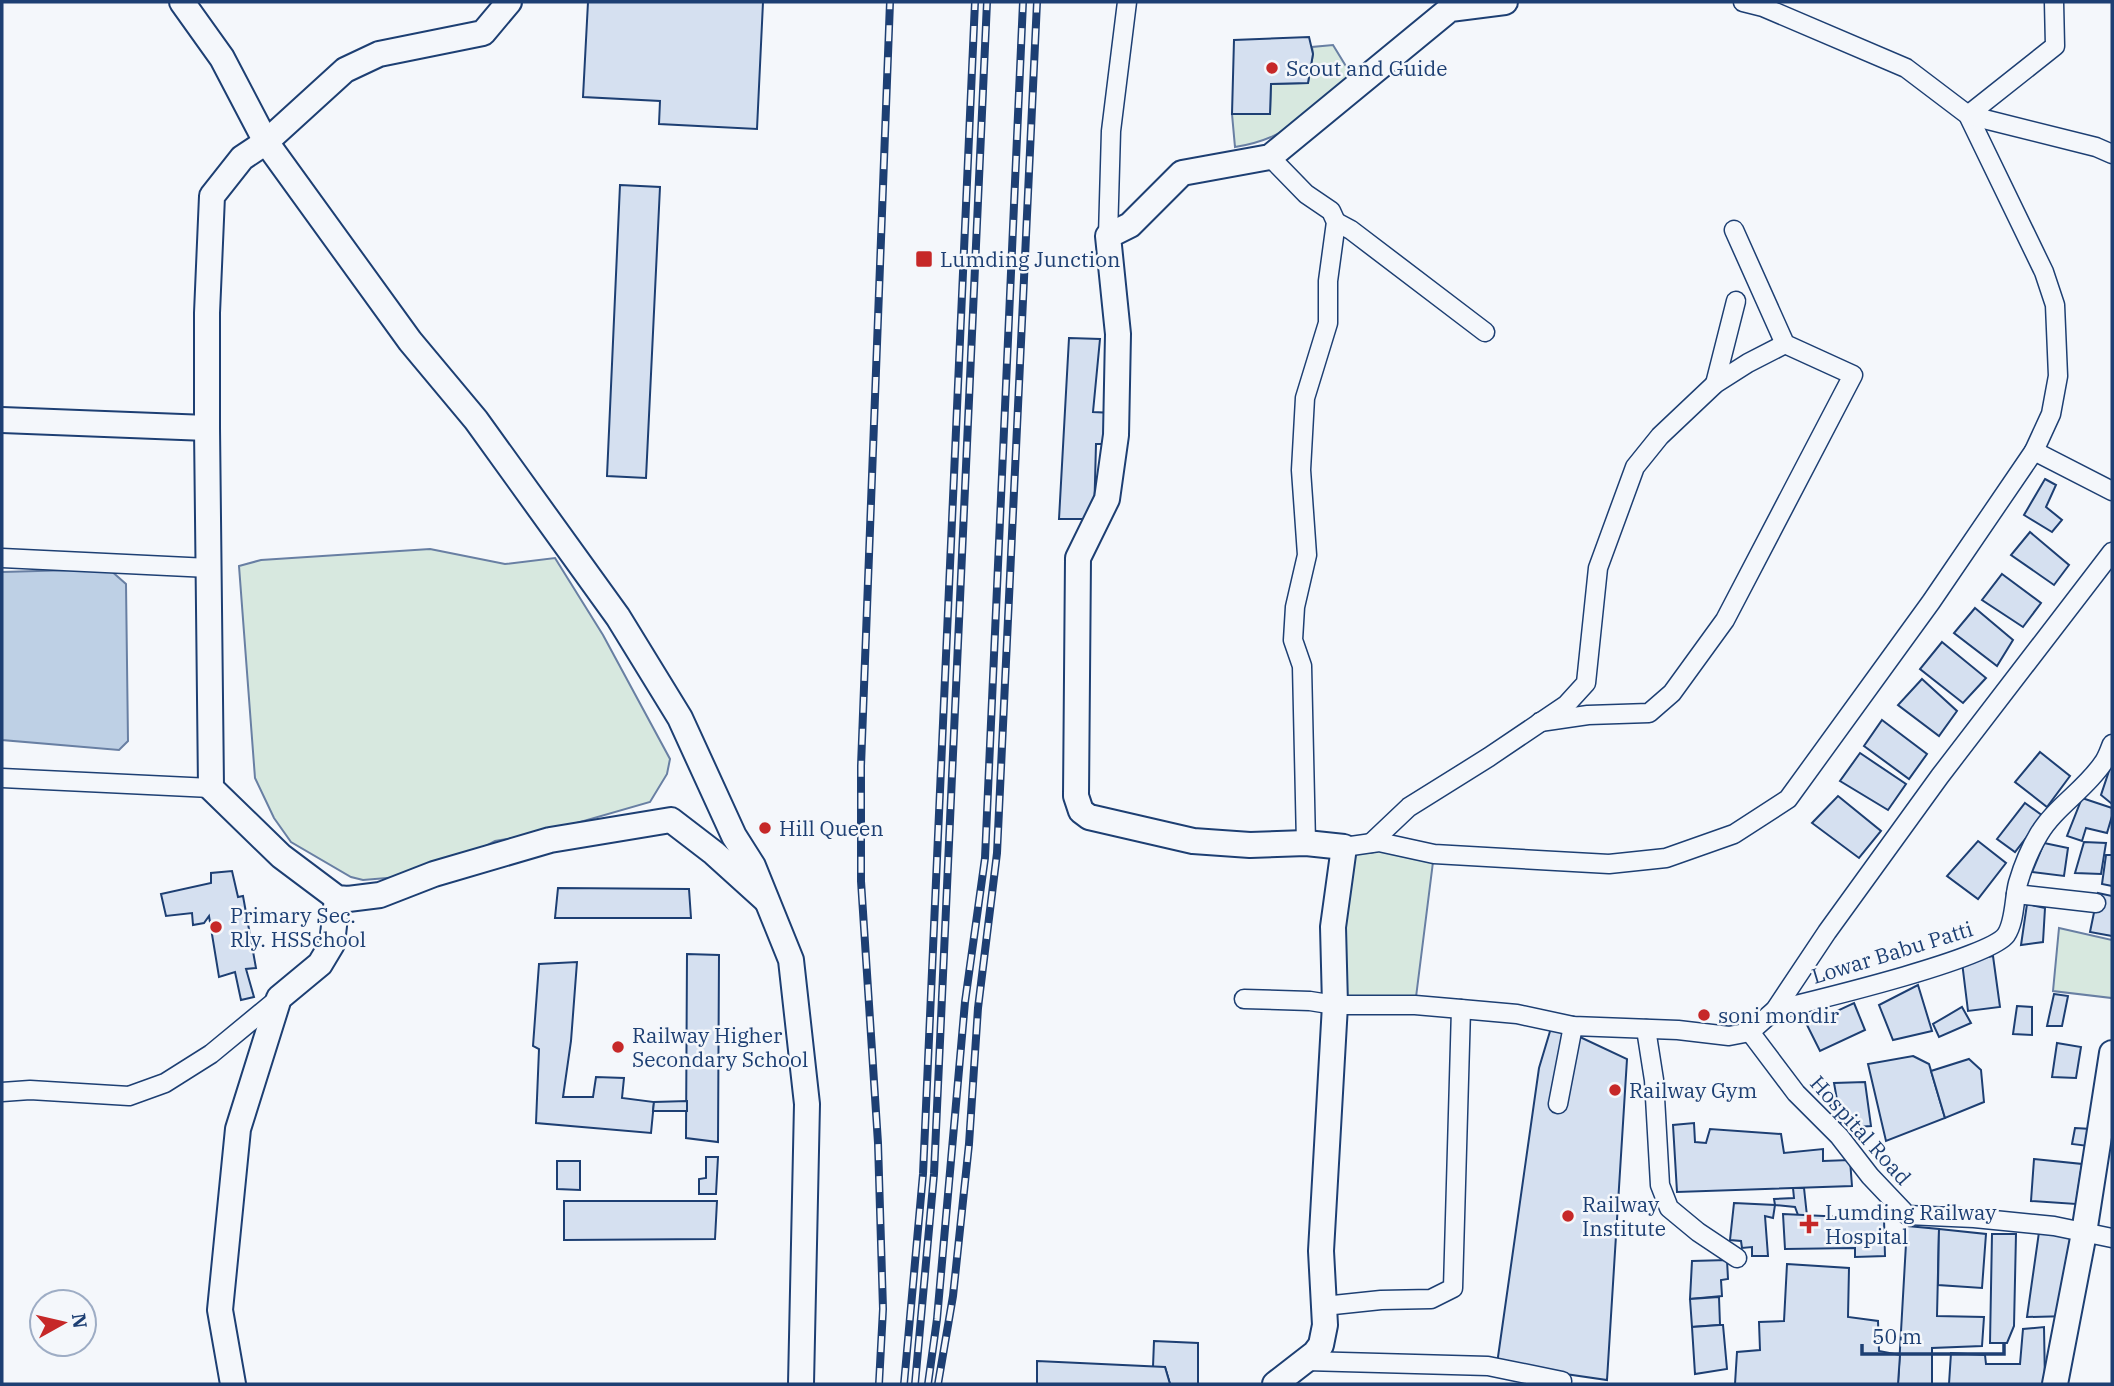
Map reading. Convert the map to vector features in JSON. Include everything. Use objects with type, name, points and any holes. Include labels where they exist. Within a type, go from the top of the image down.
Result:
[{"type":"main road","points":[[182,2],[222,58],[266,142],[410,341],[476,420],[618,617],[680,718],[734,836],[753,866],[791,960],[807,1104],[801,1384]]},
{"type":"main road","points":[[509,2],[484,33],[379,54],[345,70],[266,142],[242,158],[212,196],[206,428],[211,788],[281,856],[337,898],[380,895],[434,874],[561,837],[671,820],[714,853],[766,900]]},
{"type":"main road","points":[[1275,1384],[1306,1361],[1321,1345],[1325,1325],[1321,1251],[1335,1006],[1333,927],[1344,847],[1306,843],[1250,845],[1193,841],[1089,817],[1081,811],[1076,796],[1078,558],[1107,499],[1116,435],[1118,334],[1108,236],[1130,225],[1182,173],[1270,157],[1452,5],[1505,2]]},
{"type":"main road","points":[[2,419],[206,428]]},
{"type":"main road","points":[[233,1384],[220,1310],[238,1129],[279,998],[320,964],[332,944],[337,898]]},
{"type":"main road","points":[[2055,1384],[2084,1233],[2112,1053]]},
{"type":"street","points":[[1108,236],[1111,131],[1127,2]]},
{"type":"street","points":[[1743,2],[1906,68],[1968,115],[2095,147],[2112,154]]},
{"type":"street","points":[[1968,115],[2055,46],[2054,2]]},
{"type":"street","points":[[1344,847],[1379,842],[1443,855],[1609,864],[1666,858],[1734,834],[1788,799],[1931,602],[2034,451],[2051,414],[2058,376],[2055,305],[2035,252],[1968,115]]},
{"type":"street","points":[[1270,157],[1307,194],[1331,211],[1336,222],[1328,281],[1328,323],[1306,398],[1301,470],[1307,555],[1295,607],[1293,640],[1302,666],[1306,843]]},
{"type":"street","points":[[1336,222],[1351,230],[1485,332]]},
{"type":"street","points":[[1540,722],[1588,715],[1649,713],[1672,693],[1725,620],[1853,375],[1785,344],[1734,230]]},
{"type":"street","points":[[1715,384],[1736,301]]},
{"type":"street","points":[[1371,843],[1409,807],[1566,705],[1586,683],[1598,568],[1635,467],[1660,436],[1715,384],[1785,344]]},
{"type":"street","points":[[2034,451],[2112,491]]},
{"type":"street","points":[[1244,999],[1310,1001],[1335,1006],[1415,1005],[1517,1014],[1573,1026],[1729,1036],[1750,1032],[1775,1010],[1827,932],[1940,776],[2112,552]]},
{"type":"street","points":[[2,558],[209,568]]},
{"type":"street","name":"Lowar Babu Patti","points":[[1775,1010],[1866,988],[1998,942],[2007,933],[2027,858],[2040,833],[2053,815],[2102,764],[2112,744]]},
{"type":"street","points":[[2,778],[211,788]]},
{"type":"street","points":[[2016,894],[2096,903]]},
{"type":"street","points":[[2,1091],[30,1090],[129,1096],[165,1083],[211,1054],[279,998]]},
{"type":"street","points":[[1324,1306],[1381,1300],[1431,1299],[1453,1288],[1461,1009]]},
{"type":"street","points":[[1558,1104],[1573,1026]]},
{"type":"street","points":[[1646,1029],[1654,1080],[1660,1185],[1669,1208],[1698,1232],[1737,1258]]},
{"type":"street","name":"Hospital Road","points":[[1750,1032],[1796,1093],[1839,1136],[1870,1177],[1907,1215],[2024,1222],[2112,1238]]},
{"type":"street","points":[[1306,1361],[1488,1366],[1562,1381]]},
{"type":"shaded area","points":[[1333,45],[1352,76],[1312,111],[1285,130],[1254,143],[1235,147],[1232,114],[1270,114],[1271,84],[1308,83],[1312,47]]},
{"type":"shaded area","points":[[430,549],[505,564],[555,558],[603,635],[670,759],[667,774],[650,802],[542,833],[495,841],[473,853],[399,877],[363,880],[351,877],[291,842],[274,818],[255,778],[239,566],[261,560]]},
{"type":"shaded area","points":[[1344,847],[1434,854],[1415,1005],[1335,1005]]},
{"type":"shaded area","points":[[2059,928],[2112,940],[2112,998],[2053,991]]},
{"type":"water","points":[[109,569],[126,584],[128,741],[119,750],[2,740],[2,572]]},
{"type":"building","points":[[588,2],[763,2],[757,129],[659,124],[660,101],[583,97]]},
{"type":"building","name":"Scout and Guide","points":[[1309,37],[1313,54],[1308,83],[1271,84],[1270,114],[1232,114],[1234,40]]},
{"type":"building","points":[[620,185],[660,187],[646,478],[607,476]]},
{"type":"building","points":[[1069,338],[1100,339],[1093,412],[1114,413],[1112,444],[1096,444],[1094,519],[1059,519]]},
{"type":"building","points":[[2045,479],[2056,485],[2046,507],[2062,520],[2052,532],[2024,515]]},
{"type":"building","points":[[2030,532],[2069,565],[2054,585],[2011,555]]},
{"type":"building","points":[[2002,574],[2041,603],[2023,627],[1982,600]]},
{"type":"building","points":[[1975,608],[2013,640],[1997,666],[1954,633]]},
{"type":"building","points":[[1942,642],[1986,678],[1963,703],[1920,669]]},
{"type":"building","points":[[1922,679],[1957,711],[1939,736],[1898,705]]},
{"type":"building","points":[[1882,720],[1927,754],[1909,779],[1864,746]]},
{"type":"building","points":[[2040,752],[2070,776],[2047,807],[2015,782]]},
{"type":"building","points":[[1860,753],[1906,784],[1888,810],[1840,781]]},
{"type":"building","points":[[2110,768],[2112,769],[2112,804],[2101,795]]},
{"type":"building","points":[[1838,796],[1881,831],[1859,858],[1812,823]]},
{"type":"building","points":[[2082,798],[2112,808],[2107,833],[2086,828],[2082,841],[2067,836]]},
{"type":"building","points":[[2025,803],[2043,816],[2015,852],[1997,839]]},
{"type":"building","points":[[1978,841],[2006,863],[1978,899],[1947,876]]},
{"type":"building","points":[[2084,842],[2106,843],[2101,874],[2075,873]]},
{"type":"building","points":[[2044,843],[2068,848],[2064,876],[2032,872]]},
{"type":"building","points":[[2106,855],[2112,855],[2112,886],[2102,884]]},
{"type":"building","points":[[232,871],[238,897],[243,896],[256,968],[246,969],[254,997],[241,1000],[235,972],[219,977],[209,916],[204,923],[193,925],[192,913],[166,916],[161,894],[211,883],[211,873]]},
{"type":"building","points":[[558,888],[689,889],[691,918],[555,918]]},
{"type":"building","points":[[2098,893],[2112,896],[2112,936],[2090,932]]},
{"type":"building","points":[[2027,904],[2045,908],[2043,942],[2021,945]]},
{"type":"building","points":[[687,954],[719,955],[718,1142],[686,1138]]},
{"type":"building","points":[[1993,956],[2000,1007],[1968,1011],[1962,962]]},
{"type":"building","points":[[577,962],[571,1041],[563,1097],[593,1097],[596,1077],[624,1078],[622,1098],[654,1102],[651,1133],[536,1123],[539,1049],[533,1046],[539,964]]},
{"type":"building","points":[[1918,985],[1932,1031],[1893,1040],[1879,1005]]},
{"type":"building","points":[[2054,994],[2068,996],[2062,1026],[2047,1026]]},
{"type":"building","points":[[1854,1003],[1865,1030],[1820,1051],[1807,1025]]},
{"type":"building","points":[[2017,1006],[2032,1007],[2032,1035],[2013,1034]]},
{"type":"building","points":[[1962,1007],[1971,1023],[1939,1037],[1933,1024]]},
{"type":"building","name":"Railway Institute","points":[[1551,1028],[1580,1037],[1627,1059],[1607,1380],[1497,1364],[1539,1068]]},
{"type":"building","points":[[2057,1043],[2081,1047],[2076,1078],[2052,1077]]},
{"type":"building","points":[[1913,1056],[1929,1064],[1945,1118],[1886,1141],[1868,1064]]},
{"type":"building","points":[[1969,1059],[1981,1070],[1984,1102],[1945,1118],[1931,1071]]},
{"type":"building","points":[[1865,1082],[1871,1126],[1842,1128],[1834,1083]]},
{"type":"building","points":[[687,1101],[687,1111],[653,1111],[654,1102]]},
{"type":"building","points":[[1694,1123],[1695,1142],[1706,1143],[1710,1129],[1781,1134],[1784,1153],[1823,1149],[1823,1161],[1850,1160],[1852,1186],[1677,1192],[1673,1125]]},
{"type":"building","points":[[2075,1128],[2091,1129],[2088,1146],[2072,1144]]},
{"type":"building","points":[[706,1157],[718,1157],[716,1194],[699,1194],[699,1179],[706,1178]]},
{"type":"building","points":[[2034,1159],[2082,1164],[2076,1204],[2031,1201]]},
{"type":"building","points":[[557,1161],[580,1161],[580,1190],[557,1189]]},
{"type":"building","points":[[1793,1188],[1804,1188],[1807,1216],[1798,1215],[1795,1207],[1775,1205],[1774,1199],[1794,1198]]},
{"type":"building","points":[[564,1201],[717,1201],[715,1239],[564,1240]]},
{"type":"building","points":[[1734,1203],[1775,1205],[1773,1218],[1765,1216],[1768,1256],[1752,1256],[1752,1247],[1742,1248],[1741,1241],[1730,1240]]},
{"type":"building","points":[[1783,1214],[1884,1219],[1885,1256],[1855,1257],[1855,1248],[1785,1249]]},
{"type":"building","points":[[2040,1225],[2070,1226],[2069,1316],[2027,1317]]},
{"type":"building","points":[[1907,1226],[1939,1229],[1937,1316],[1984,1317],[1982,1346],[1932,1348],[1932,1384],[1898,1384]]},
{"type":"building","points":[[1939,1229],[1986,1234],[1982,1288],[1938,1285]]},
{"type":"building","points":[[1992,1234],[2016,1234],[2014,1326],[2007,1343],[1990,1343]]},
{"type":"building","points":[[1727,1260],[1728,1279],[1721,1280],[1722,1296],[1690,1299],[1692,1261]]},
{"type":"building","points":[[1787,1264],[1849,1268],[1848,1317],[1878,1321],[1879,1351],[1900,1355],[1898,1384],[1735,1384],[1737,1352],[1760,1350],[1759,1322],[1784,1321]]},
{"type":"building","points":[[1719,1297],[1720,1325],[1692,1327],[1690,1299]]},
{"type":"building","points":[[1723,1325],[1727,1369],[1695,1374],[1692,1327]]},
{"type":"building","points":[[2044,1327],[2045,1384],[1949,1384],[1951,1353],[1985,1355],[1986,1364],[2020,1364],[2023,1329]]},
{"type":"building","points":[[1154,1341],[1198,1343],[1198,1384],[1170,1384],[1165,1367],[1153,1367]]},
{"type":"building","points":[[1037,1361],[1165,1367],[1170,1384],[1037,1384]]},
{"type":"railway","points":[[879,1384],[883,1309],[878,1143],[861,881],[861,766],[890,2]]},
{"type":"railway","points":[[904,1384],[923,1174],[975,2]]},
{"type":"railway","points":[[915,1384],[934,1174],[987,2]]},
{"type":"railway","points":[[928,1384],[937,1319],[965,1002],[985,858],[1023,2]]},
{"type":"railway","points":[[938,1384],[953,1296],[969,1144],[978,1008],[997,853],[1037,2]]},
{"type":"place","name":"Scout and Guide","points":[[1272,68]]},
{"type":"place","name":"Lumding Junction","points":[[924,259]]},
{"type":"place","name":"Hill Queen","points":[[765,828]]},
{"type":"place","name":"Primary Sec. Rly. HSSchool","points":[[216,927]]},
{"type":"place","name":"soni mondir","points":[[1704,1015]]},
{"type":"place","name":"Railway Higher Secondary School","points":[[618,1047]]},
{"type":"place","name":"Railway Gym","points":[[1615,1090]]},
{"type":"place","name":"Railway Institute","points":[[1568,1216]]},
{"type":"place","name":"Lumding Railway Hospital","points":[[1809,1224]]}]
